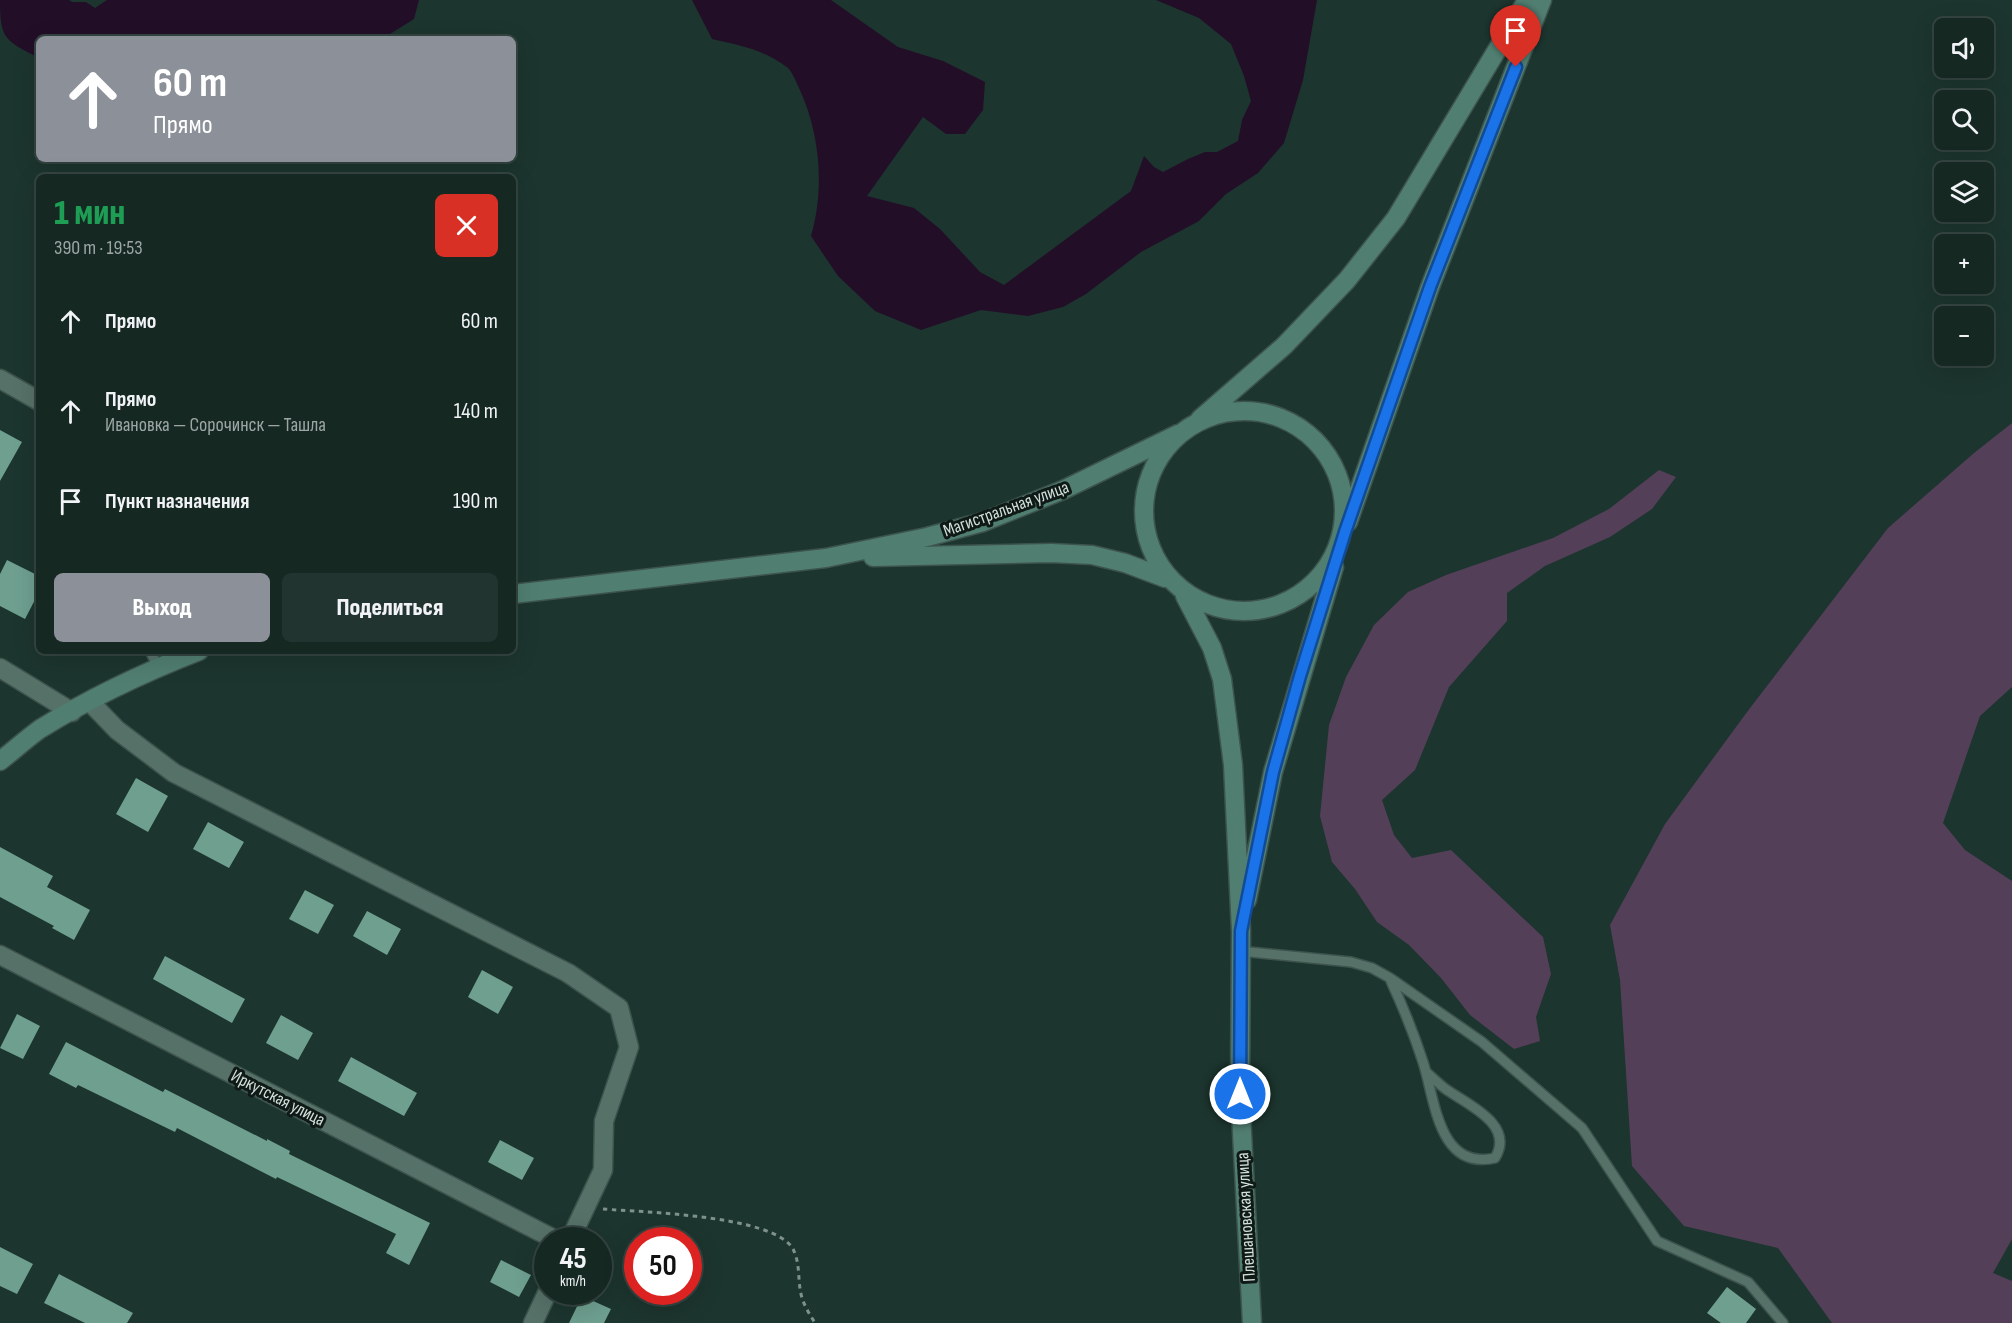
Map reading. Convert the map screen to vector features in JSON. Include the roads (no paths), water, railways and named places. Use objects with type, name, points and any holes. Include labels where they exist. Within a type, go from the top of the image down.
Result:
[{"type":"main road","points":[[1241,931],[1233,765],[1224,690],[1212,648],[1185,596],[1165,578],[1154,555],[1147,532],[1146,506],[1149,483],[1158,459],[1178,434],[1200,419],[1284,346],[1347,280],[1396,218],[1527,0]]},
{"type":"main road","points":[[1241,931],[1273,772],[1345,532],[1430,287],[1542,0]]},
{"type":"main road","points":[[1200,419],[1230,413],[1259,413],[1284,418],[1307,432],[1325,451],[1338,474],[1344,501],[1345,532]]},
{"type":"main road","name":"Магистральная улица","points":[[516,594],[826,558],[927,537],[983,522],[1064,490],[1178,434]]},
{"type":"main road","name":"Магистральная улица","points":[[826,558],[1051,553],[1092,555],[1125,563],[1165,578]]},
{"type":"main road","points":[[1185,596],[1212,606],[1240,610],[1269,608],[1294,598],[1317,582],[1338,554]]},
{"type":"main road","points":[[0,761],[40,730],[90,702],[154,659],[182,654]]},
{"type":"main road","name":"Плешановская улица","points":[[1241,931],[1240,1094],[1252,1323]]},
{"type":"street","points":[[0,379],[36,399]]},
{"type":"street","points":[[0,668],[72,712]]},
{"type":"street","points":[[90,702],[117,730],[174,773],[568,973],[619,1008],[629,1047],[604,1121],[603,1170],[576,1227]]},
{"type":"street","name":"Иркутская улица","points":[[0,955],[534,1229]]},
{"type":"street","points":[[533,1323],[541,1305]]},
{"type":"lane","points":[[1240,951],[1351,962],[1372,968],[1390,978],[1482,1042],[1582,1128],[1657,1241],[1748,1282],[1783,1323]]},
{"type":"lane","points":[[1390,978],[1410,1021],[1441,1130],[1454,1147],[1472,1160],[1495,1158],[1500,1149],[1500,1136],[1494,1125],[1479,1110],[1445,1089],[1426,1072]]}]
